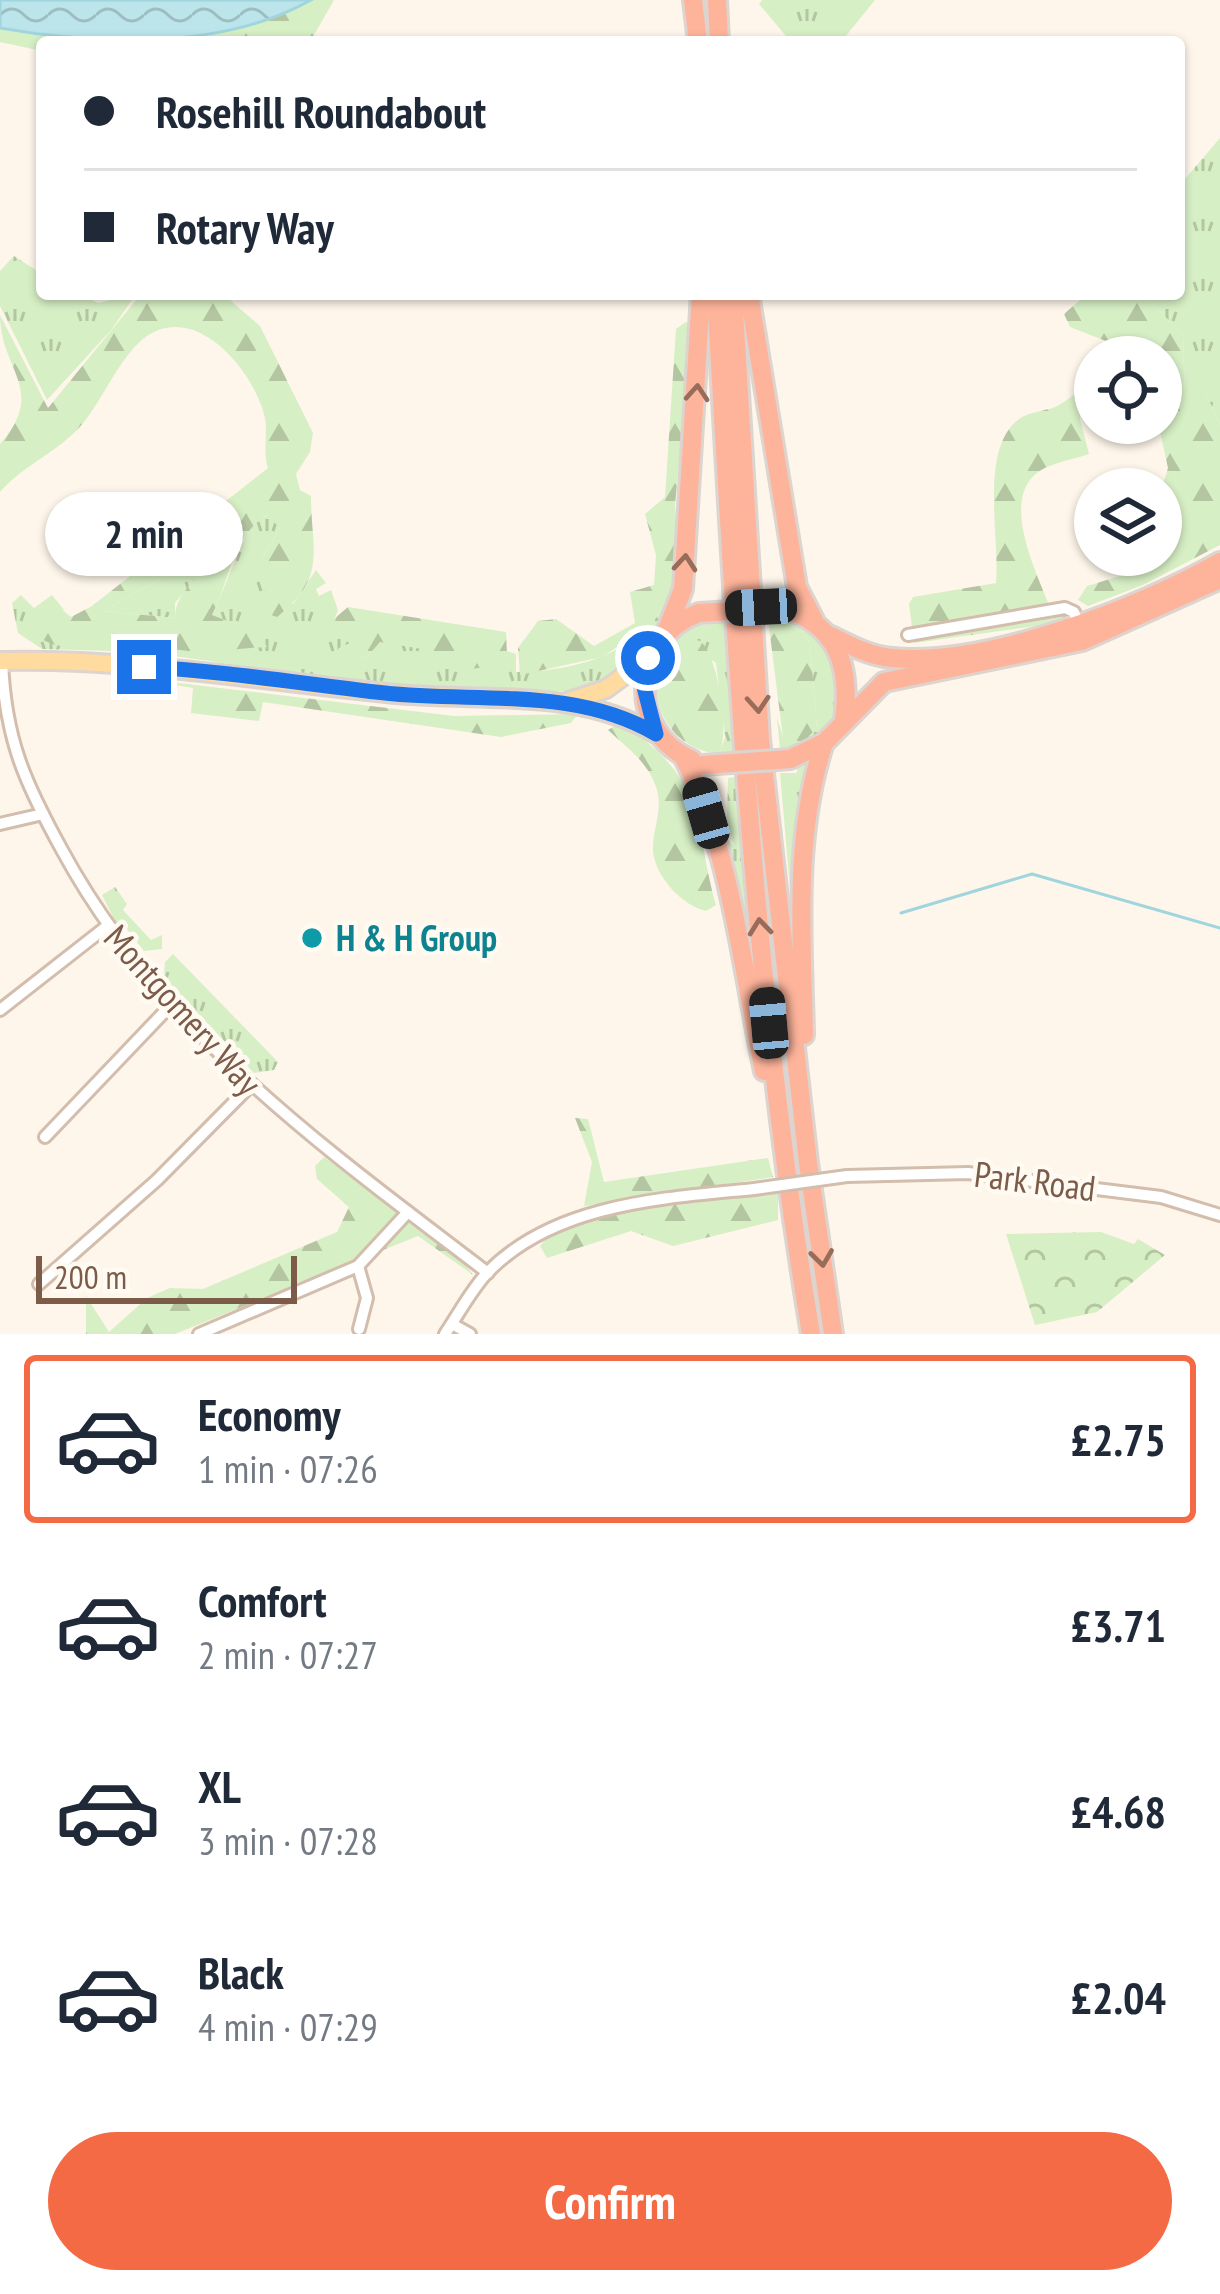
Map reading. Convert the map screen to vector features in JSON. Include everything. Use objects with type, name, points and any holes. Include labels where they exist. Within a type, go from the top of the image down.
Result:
[{"type":"highway","points":[[701,300],[683,590],[666,632],[648,658],[644,687],[656,734],[703,765],[790,759],[824,743]]},
{"type":"highway","points":[[716,300],[741,742],[783,1164]]},
{"type":"highway","points":[[733,300],[760,739],[808,1163],[833,1334]]},
{"type":"highway","points":[[750,300],[797,587],[814,620],[831,636],[864,652],[910,658],[1081,634],[1220,562]]},
{"type":"highway","points":[[808,1163],[801,915],[812,779],[824,743],[871,691],[895,677],[1081,634],[1220,579]]},
{"type":"highway","points":[[666,632],[699,613],[782,608],[814,620]]},
{"type":"highway","points":[[831,636],[845,676],[844,720]]},
{"type":"highway","points":[[683,756],[699,787],[714,840],[783,1164],[812,1334]]},
{"type":"main road","points":[[568,701],[606,689],[648,658]]},
{"type":"main road","points":[[1,661],[211,670],[389,694],[568,701],[607,709],[656,734]]},
{"type":"street","points":[[908,635],[1065,608],[1074,611],[1081,634]]},
{"type":"street","name":"Montgomery Way","points":[[1,661],[7,733],[43,814],[106,927],[170,1006],[250,1086],[488,1273]]},
{"type":"street","points":[[0,824],[43,814]]},
{"type":"street","points":[[0,1010],[106,927]]},
{"type":"street","points":[[45,1137],[170,1006]]},
{"type":"street","points":[[39,1284],[157,1180],[250,1086]]},
{"type":"street","name":"Park Road","points":[[488,1273],[568,1222],[641,1201],[848,1176],[968,1173],[1161,1197],[1220,1215]]},
{"type":"street","points":[[199,1334],[228,1328],[358,1266],[408,1212]]},
{"type":"street","points":[[358,1266],[367,1298],[359,1329]]},
{"type":"street","points":[[470,1334],[448,1329],[488,1273]]},
{"type":"green space","points":[[311,0],[334,0],[313,36],[190,36],[239,28]]},
{"type":"green space","points":[[762,0],[875,0],[846,36],[786,36],[759,4]]},
{"type":"green space","points":[[0,28],[58,36],[36,36],[36,50],[0,42]]},
{"type":"green space","points":[[1220,138],[1220,425],[1206,394],[1185,394],[1183,336],[1150,300],[1185,300],[1185,179]]},
{"type":"green space","points":[[14,256],[36,270],[36,300],[132,300],[112,329],[47,400],[0,306],[0,271]]},
{"type":"green space","points":[[136,300],[230,300],[260,326],[313,433],[310,452],[296,474],[300,490],[311,496],[313,562],[304,589],[293,602],[277,617],[268,614],[262,559],[280,528],[267,515],[246,534],[212,615],[260,634],[267,647],[185,651],[139,635],[71,646],[45,641],[34,632],[41,608],[61,609],[71,617],[92,606],[268,468],[266,427],[257,396],[234,360],[201,333],[162,329],[143,339],[126,357],[75,432],[0,492],[0,444],[14,425],[21,394],[0,315],[48,408]],"holes":[[[208,552],[180,599],[175,618],[103,611]]]},
{"type":"green space","points":[[1080,300],[1150,300],[1183,336],[1185,393],[1206,394],[1220,425],[1220,545],[1182,565],[1182,468],[1168,468],[1163,444],[1182,444],[1182,336],[1093,336],[1070,327],[1064,314]]},
{"type":"green space","points":[[686,322],[692,325],[675,505],[679,571],[675,597],[647,628],[602,657],[520,675],[518,648],[538,621],[556,619],[594,646],[635,623],[630,592],[654,585],[656,555],[645,514],[665,497],[676,329]]},
{"type":"green space","points":[[1074,394],[1074,444],[1086,444],[1089,454],[1043,469],[1030,481],[1021,514],[1049,605],[1069,612],[1072,621],[914,643],[909,604],[913,597],[996,583],[994,495],[999,451],[1019,419],[1055,407]]},
{"type":"green space","points":[[268,515],[280,528],[262,559],[293,604],[316,570],[326,583],[316,589],[319,596],[331,590],[338,610],[335,618],[350,644],[339,661],[366,658],[379,642],[507,651],[516,654],[516,672],[570,666],[620,647],[675,597],[664,627],[644,653],[588,691],[362,683],[145,652],[42,649],[18,633],[12,603],[21,595],[34,608],[52,595],[65,611],[61,609],[61,646],[147,635],[171,649],[266,647],[212,616],[250,525]]},
{"type":"green space","points":[[208,552],[207,565],[175,603],[175,618],[103,611]]},
{"type":"green space","points":[[1120,576],[1160,576],[1088,606],[1078,600],[1087,586]]},
{"type":"green space","points":[[348,607],[506,632],[507,655],[480,668],[460,669],[430,663],[422,649],[380,642],[366,658],[339,662],[334,655],[350,643],[337,633],[335,618]]},
{"type":"green space","points":[[768,619],[795,620],[810,643],[817,728],[802,743],[783,738]]},
{"type":"green space","points":[[795,620],[835,645],[841,711],[805,745],[780,750],[777,718],[783,737],[817,728],[810,643]]},
{"type":"green space","points":[[724,623],[734,754],[719,754],[725,738],[716,663],[679,636],[700,625]]},
{"type":"green space","points":[[679,636],[700,641],[712,661],[723,713],[719,754],[681,739],[660,709],[659,672]]},
{"type":"green space","points":[[128,677],[454,716],[578,714],[571,723],[501,737],[263,702],[259,721],[191,713],[193,688]]},
{"type":"green space","points":[[622,722],[669,764],[692,802],[716,905],[706,911],[680,897],[659,871],[653,851],[658,795],[642,762],[608,730]]},
{"type":"green space","points":[[815,758],[797,969],[780,773],[797,773],[797,765]]},
{"type":"green space","points":[[737,777],[752,964],[714,827],[734,846],[727,821],[728,778]]},
{"type":"green space","points":[[115,887],[127,904],[123,910],[151,940],[162,935],[162,949],[144,951],[126,928],[120,931],[102,895]]},
{"type":"green space","points":[[173,954],[278,1062],[274,1070],[254,1073],[164,977],[165,962]]},
{"type":"green space","points":[[575,1118],[588,1119],[604,1182],[768,1158],[773,1177],[584,1206],[592,1162]]},
{"type":"green space","points":[[324,1157],[461,1258],[473,1275],[418,1236],[175,1334],[86,1334],[86,1296],[109,1332],[147,1298],[170,1288],[203,1289],[337,1232],[349,1207],[317,1179],[315,1166]]},
{"type":"green space","points":[[778,1193],[778,1220],[673,1246],[631,1231],[547,1258],[540,1246],[557,1233],[615,1213]]},
{"type":"green space","points":[[1101,1232],[1134,1244],[1138,1239],[1165,1255],[1097,1312],[1035,1325],[1006,1234]]},
{"type":"water","points":[[0,0],[311,0],[239,28],[190,36],[58,36],[0,28]]},
{"type":"waterway","points":[[901,913],[1032,874],[1220,928]]},
{"type":"place","name":"H & H Group","points":[[312,938]]},
{"type":"route","points":[[144,667],[211,670],[389,694],[568,701],[607,709],[656,734],[644,687],[648,658]]}]
